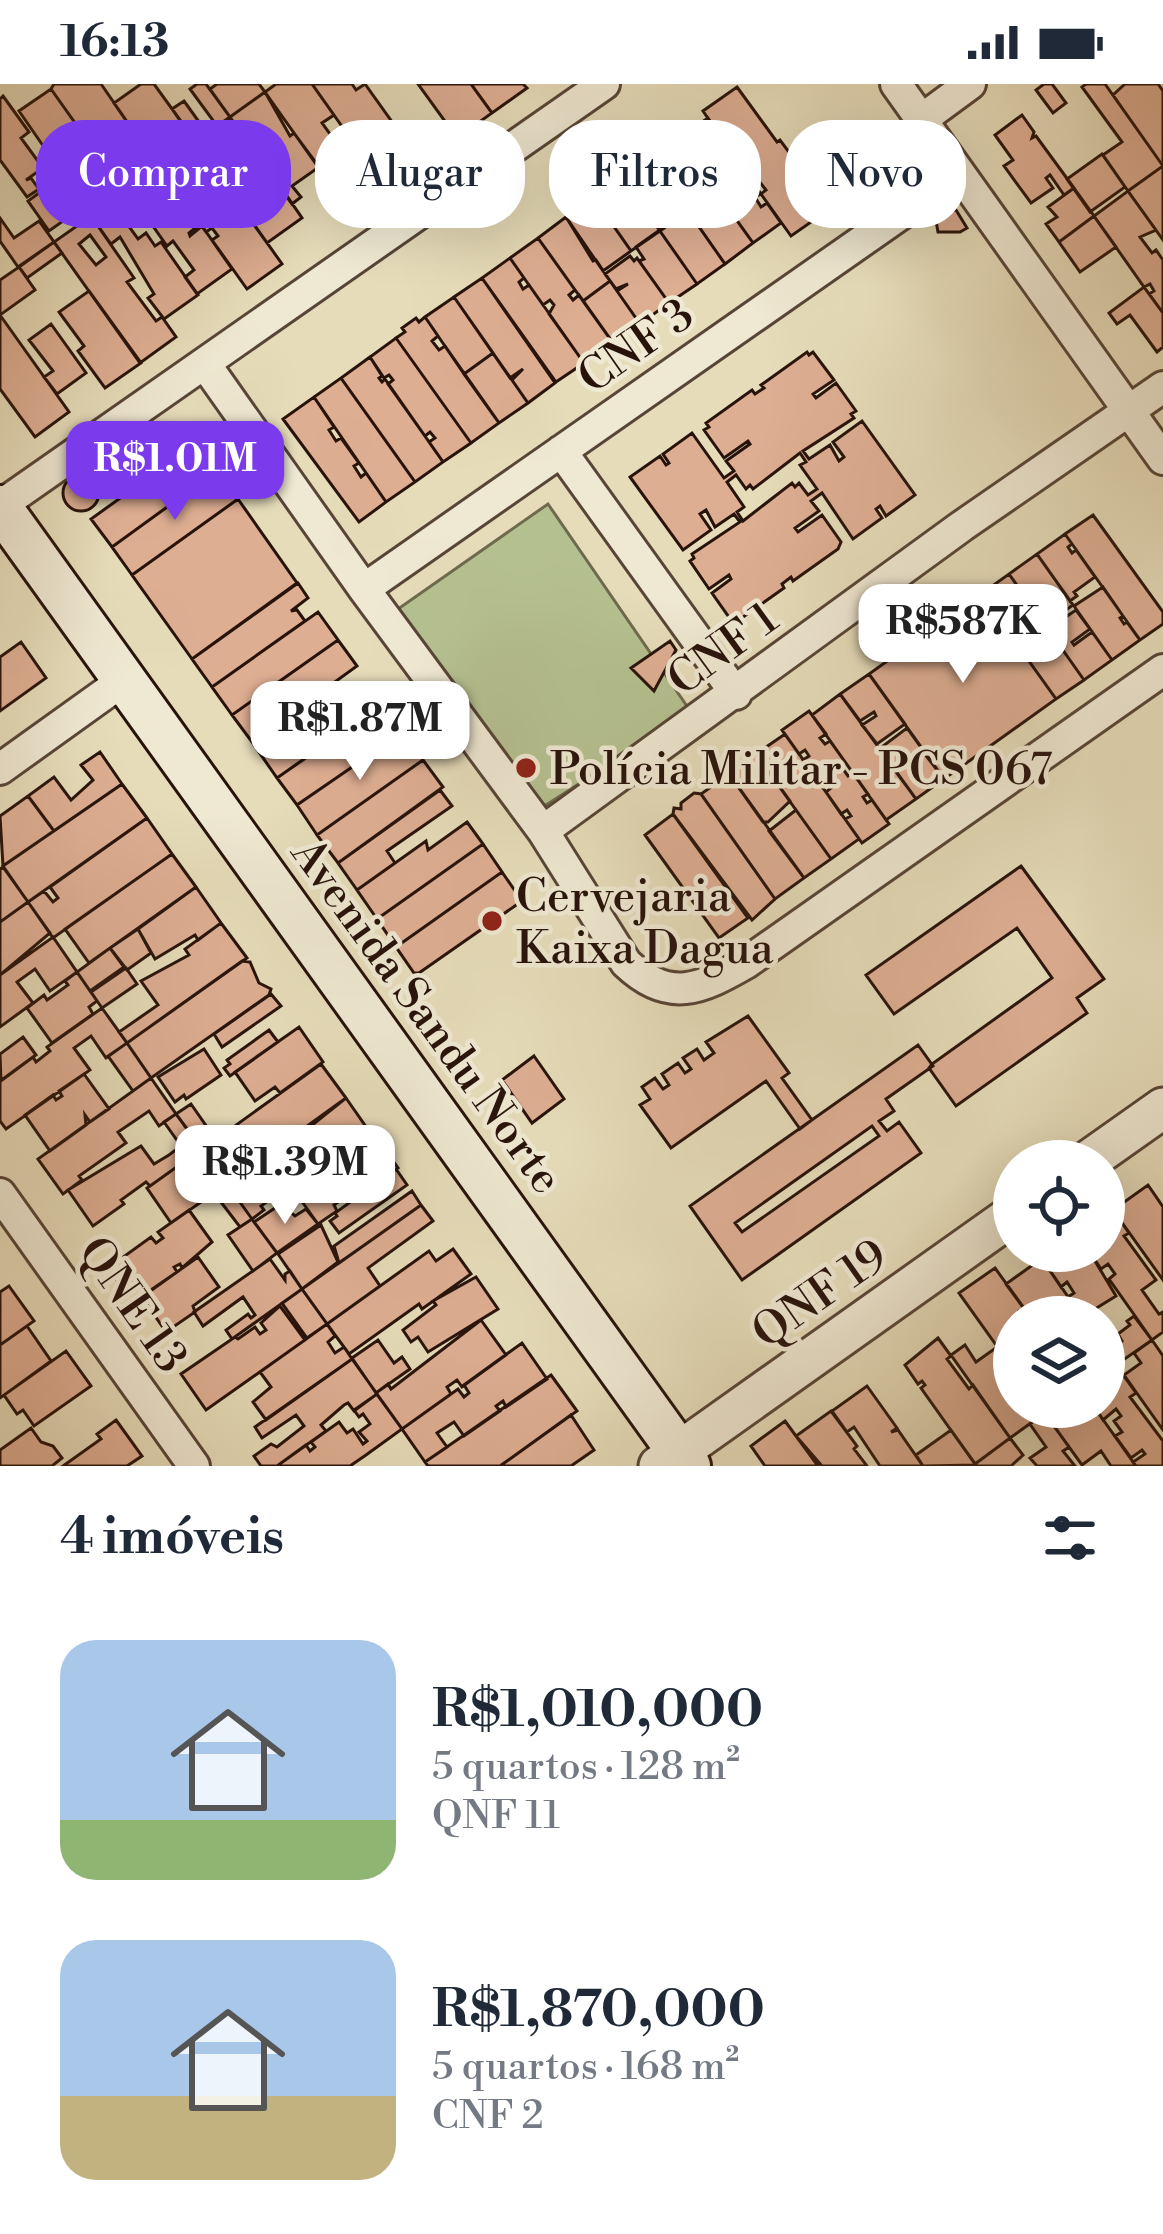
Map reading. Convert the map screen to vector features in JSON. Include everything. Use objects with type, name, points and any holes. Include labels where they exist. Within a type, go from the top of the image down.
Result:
[{"type":"main road","name":"Avenida Sandu Norte","points":[[0,507],[675,1461]]},
{"type":"street","points":[[0,507],[604,84]]},
{"type":"street","points":[[896,84],[921,120],[970,84]]},
{"type":"street","points":[[966,185],[1163,459]]},
{"type":"street","name":"CNF 3","points":[[364,590],[881,228]]},
{"type":"street","points":[[205,364],[364,590],[543,831],[626,962],[642,978],[658,985],[703,986],[746,963],[1163,670]]},
{"type":"street","name":"CNF 1","points":[[543,831],[1163,386]]},
{"type":"street","points":[[561,451],[736,694]]},
{"type":"street","points":[[0,769],[124,680]]},
{"type":"street","points":[[1118,1140],[1163,1108]]},
{"type":"street","name":"QNE 13","points":[[0,1194],[194,1466]]},
{"type":"street","name":"QNF 19","points":[[675,1461],[993,1229]]},
{"type":"green space","points":[[548,504],[691,712],[532,814],[388,616]]},
{"type":"building","points":[[54,84],[101,84],[126,120],[73,120],[51,89]]},
{"type":"building","points":[[141,84],[154,84],[180,120],[126,120],[114,103]]},
{"type":"building","points":[[206,84],[230,117],[213,120],[190,89]]},
{"type":"building","points":[[217,84],[259,84],[265,92],[230,117],[210,89]]},
{"type":"building","points":[[276,84],[312,84],[334,115],[315,120],[315,163],[291,129],[291,120],[285,120],[265,92]]},
{"type":"building","points":[[312,84],[352,84],[356,90],[365,84],[391,120],[337,120]]},
{"type":"building","points":[[418,84],[471,84],[492,113],[482,120],[444,120]]},
{"type":"building","points":[[471,84],[523,84],[527,88],[492,113]]},
{"type":"building","points":[[1052,84],[1066,103],[1053,113],[1036,90]]},
{"type":"building","points":[[1105,84],[1163,166],[1128,191],[1103,155],[1122,142],[1082,87]]},
{"type":"building","points":[[1125,84],[1158,84],[1163,91],[1163,166],[1113,95]]},
{"type":"building","points":[[737,87],[761,120],[709,120],[703,111]]},
{"type":"building","points":[[51,89],[73,120],[36,120],[36,136],[19,111]]},
{"type":"building","points":[[265,92],[281,120],[232,120],[230,117]]},
{"type":"building","points":[[3,96],[29,132],[21,138],[36,158],[36,173],[26,180],[31,178],[36,191],[27,197],[0,160]]},
{"type":"building","points":[[184,101],[198,120],[180,120],[172,109]]},
{"type":"building","points":[[1022,115],[1034,132],[1032,138],[1036,136],[1074,188],[1064,195],[1050,175],[1046,178],[1053,188],[1031,203],[1004,166],[1013,160],[995,135]]},
{"type":"building","points":[[761,120],[785,147],[785,228],[761,194],[766,190],[761,184]]},
{"type":"building","points":[[294,133],[315,162],[315,170],[292,186],[301,197],[292,204],[291,135]]},
{"type":"building","points":[[1102,154],[1125,187],[1090,212],[1067,179]]},
{"type":"building","points":[[1163,166],[1163,240],[1128,191]]},
{"type":"building","points":[[1074,188],[1094,216],[1059,242],[1046,224],[1057,217],[1048,207]]},
{"type":"building","points":[[1128,191],[1156,230],[1140,237],[1163,260],[1163,313],[1149,294],[1154,291],[1150,284],[1144,287],[1094,216]]},
{"type":"building","points":[[291,202],[302,218],[291,226]]},
{"type":"building","points":[[767,203],[781,223],[753,243],[742,228],[761,228],[761,207]]},
{"type":"building","points":[[1094,216],[1116,247],[1080,272],[1059,242]]},
{"type":"building","points":[[0,218],[14,238],[36,223],[54,242],[18,267],[0,241]]},
{"type":"building","points":[[74,228],[99,228],[134,278],[127,282],[156,321],[162,317],[176,337],[140,363],[54,242]],"holes":[[[90,235],[106,257],[96,265],[79,244]]]},
{"type":"building","points":[[100,228],[130,228],[138,239],[146,233],[155,246],[161,242],[198,295],[164,319],[148,298],[154,294],[120,237],[111,244]]},
{"type":"building","points":[[154,228],[195,228],[190,236],[203,228],[232,269],[197,294],[185,277],[194,270],[173,241],[167,246]]},
{"type":"building","points":[[212,228],[257,228],[282,264],[247,289],[212,240],[218,236]]},
{"type":"building","points":[[256,228],[288,228],[267,243]]},
{"type":"building","points":[[551,228],[573,228],[610,281],[583,301],[538,238]]},
{"type":"building","points":[[574,228],[615,228],[631,251],[603,271]]},
{"type":"building","points":[[615,228],[658,228],[660,231],[631,251]]},
{"type":"building","points":[[663,228],[660,231],[697,284],[669,303],[639,261],[644,259],[636,247]]},
{"type":"building","points":[[700,228],[742,228],[753,243],[725,264]]},
{"type":"building","points":[[700,228],[725,264],[697,284],[660,231]]},
{"type":"building","points":[[937,228],[967,228],[960,232],[938,232]]},
{"type":"building","points":[[538,238],[575,290],[569,295],[573,300],[579,295],[613,343],[584,363],[549,314],[554,305],[550,300],[543,305],[510,258]]},
{"type":"building","points":[[54,242],[62,253],[27,278],[19,267]]},
{"type":"building","points":[[630,256],[634,261],[637,258],[669,303],[640,324],[617,291],[628,284],[616,289],[605,274]]},
{"type":"building","points":[[510,258],[524,278],[519,282],[523,289],[529,285],[584,363],[556,382],[482,278]]},
{"type":"building","points":[[19,267],[35,290],[0,315],[0,280]]},
{"type":"building","points":[[482,278],[555,383],[528,403],[512,380],[523,369],[510,378],[454,297]]},
{"type":"building","points":[[610,281],[640,324],[613,343],[583,301]]},
{"type":"building","points":[[1144,287],[1163,313],[1163,347],[1157,352],[1130,315],[1117,324],[1109,313]]},
{"type":"building","points":[[89,291],[141,363],[105,388],[78,351],[84,346],[59,312]]},
{"type":"building","points":[[454,297],[493,353],[464,374],[425,317]]},
{"type":"building","points":[[0,315],[69,412],[35,437],[0,389]]},
{"type":"building","points":[[425,317],[438,336],[432,341],[439,350],[445,346],[499,423],[471,443],[396,338],[405,332],[402,328]]},
{"type":"building","points":[[51,324],[86,373],[57,394],[44,377],[53,371],[29,340]]},
{"type":"building","points":[[396,338],[471,443],[443,462],[429,442],[435,438],[430,432],[425,436],[388,384],[393,380],[389,375],[384,378],[370,357]]},
{"type":"building","points":[[813,352],[834,380],[813,394],[816,398],[836,383],[856,411],[851,414],[854,418],[803,451],[809,459],[830,445],[839,461],[844,457],[833,442],[862,421],[915,495],[886,516],[880,506],[876,509],[882,518],[853,539],[822,493],[811,501],[819,511],[795,528],[798,532],[822,515],[841,542],[838,549],[793,581],[791,577],[782,584],[784,588],[739,620],[736,616],[731,620],[712,593],[731,579],[729,575],[709,589],[690,561],[692,554],[740,522],[734,514],[715,527],[706,510],[700,514],[711,530],[683,550],[630,477],[660,456],[669,463],[663,454],[692,433],[724,478],[734,471],[726,461],[750,444],[724,458],[704,430],[709,427],[706,423],[752,390],[755,394],[764,388],[761,385]],"holes":[[[800,453],[806,462],[800,465],[817,489],[808,495],[799,483],[795,487],[792,483],[743,521],[737,512],[744,507],[727,482],[736,475],[746,489],[750,485],[753,489]]]},
{"type":"building","points":[[493,353],[528,403],[499,423],[464,374]]},
{"type":"building","points":[[370,357],[379,378],[385,379],[443,462],[415,482],[341,378]]},
{"type":"building","points":[[341,378],[415,482],[386,502],[314,397]]},
{"type":"building","points":[[314,397],[334,427],[329,430],[336,441],[341,438],[359,463],[354,466],[361,477],[366,473],[386,502],[359,522],[283,419]]},
{"type":"building","points":[[197,443],[217,471],[112,547],[91,519]]},
{"type":"building","points":[[218,470],[238,499],[132,575],[112,547]]},
{"type":"building","points":[[81,475],[94,480],[99,493],[94,506],[81,511],[68,506],[63,493],[68,480]]},
{"type":"building","points":[[238,499],[297,583],[192,659],[132,575]]},
{"type":"building","points":[[1093,515],[1163,612],[1163,624],[1140,640],[1065,534]]},
{"type":"building","points":[[1065,534],[1072,553],[1076,550],[1095,577],[1074,592],[1077,596],[1070,601],[1037,554]]},
{"type":"building","points":[[1037,554],[1073,605],[1045,625],[1009,574]]},
{"type":"building","points":[[1009,574],[1084,680],[1056,699],[981,594]]},
{"type":"building","points":[[298,583],[308,598],[291,611],[297,610],[305,621],[212,687],[192,659]]},
{"type":"building","points":[[1103,587],[1124,624],[1140,640],[1112,660],[1074,606]]},
{"type":"building","points":[[981,594],[1056,699],[944,779],[869,674]]},
{"type":"building","points":[[1076,610],[1090,629],[1074,645],[1092,632],[1112,660],[1084,680],[1048,629]]},
{"type":"building","points":[[318,612],[338,640],[232,715],[212,687]]},
{"type":"building","points":[[338,640],[357,666],[252,742],[232,715]]},
{"type":"building","points":[[670,641],[676,650],[654,691],[631,668]]},
{"type":"building","points":[[21,642],[46,678],[0,711],[0,657]]},
{"type":"building","points":[[869,674],[905,724],[877,744],[862,725],[876,716],[874,712],[860,721],[840,694]]},
{"type":"building","points":[[840,694],[916,799],[886,820],[812,715]]},
{"type":"building","points":[[306,703],[316,723],[321,720],[333,739],[277,778],[252,742]]},
{"type":"building","points":[[383,703],[403,732],[297,805],[277,778]]},
{"type":"building","points":[[809,711],[826,734],[820,738],[825,744],[830,741],[845,762],[840,765],[848,776],[853,773],[868,794],[863,797],[867,803],[872,800],[889,824],[862,843],[845,819],[851,816],[847,810],[841,814],[826,792],[831,788],[824,777],[818,781],[803,760],[809,756],[805,750],[799,754],[782,730]]},
{"type":"building","points":[[907,728],[922,749],[908,758],[911,762],[924,753],[944,779],[916,799],[879,749]]},
{"type":"building","points":[[403,732],[423,760],[317,835],[297,805]]},
{"type":"building","points":[[785,734],[859,839],[831,859],[756,754]]},
{"type":"building","points":[[100,752],[122,784],[54,831],[28,796],[54,777],[71,800],[93,780],[81,765]]},
{"type":"building","points":[[756,754],[790,801],[768,822],[763,822],[729,774]]},
{"type":"building","points":[[423,760],[443,787],[338,863],[317,835]]},
{"type":"building","points":[[729,774],[804,878],[775,899],[701,794]]},
{"type":"building","points":[[122,784],[147,818],[28,902],[3,866]]},
{"type":"building","points":[[440,790],[452,806],[387,851],[395,863],[357,890],[338,863]]},
{"type":"building","points":[[694,793],[701,794],[775,899],[752,920],[673,814]]},
{"type":"building","points":[[28,796],[54,831],[3,866],[0,816]]},
{"type":"building","points":[[796,810],[831,859],[804,878],[769,831]]},
{"type":"building","points":[[673,814],[748,918],[719,938],[645,835]]},
{"type":"building","points":[[147,818],[172,854],[53,938],[28,902],[44,891],[53,902],[58,898],[50,887]]},
{"type":"building","points":[[467,822],[483,844],[377,919],[357,890],[426,841],[428,850]]},
{"type":"building","points":[[483,844],[502,872],[396,947],[377,919]]},
{"type":"building","points":[[172,854],[196,887],[89,963],[65,929]]},
{"type":"building","points":[[1021,866],[1104,979],[1077,998],[1087,1013],[956,1106],[929,1068],[932,1064],[1052,978],[1017,928],[894,1014],[866,975]]},
{"type":"building","points":[[0,869],[28,902],[0,922]]},
{"type":"building","points":[[502,872],[522,901],[414,973],[396,947]]},
{"type":"building","points":[[196,887],[221,923],[198,940],[195,935],[155,959],[138,929]]},
{"type":"building","points":[[28,902],[50,933],[0,975],[0,922]]},
{"type":"building","points":[[221,923],[247,958],[127,1043],[119,1032],[158,1005],[141,981],[189,955],[185,949]]},
{"type":"building","points":[[138,929],[151,953],[127,970],[110,948]]},
{"type":"building","points":[[53,937],[77,972],[50,991],[35,969],[17,982],[33,1003],[0,1027],[0,975]]},
{"type":"building","points":[[110,948],[124,967],[90,991],[77,972]]},
{"type":"building","points":[[242,961],[250,962],[259,983],[271,989],[269,995],[151,1078],[127,1043]]},
{"type":"building","points":[[126,968],[137,984],[102,1008],[91,992]]},
{"type":"building","points":[[77,972],[97,1001],[89,1007],[93,1014],[52,1043],[27,1008],[68,985],[65,981]]},
{"type":"building","points":[[271,994],[281,1006],[222,1047],[214,1034]]},
{"type":"building","points":[[102,1008],[127,1043],[106,1058],[91,1036],[74,1048],[90,1070],[6,1129],[0,1121],[0,1081],[33,1057],[36,1062],[50,1051],[47,1047]]},
{"type":"building","points":[[748,1016],[789,1073],[782,1078],[812,1120],[800,1129],[766,1081],[671,1148],[640,1105],[650,1099],[642,1087],[655,1078],[663,1089],[669,1085],[662,1074],[678,1063],[685,1073],[691,1069],[683,1058],[697,1049],[704,1060],[714,1053],[706,1042]]},
{"type":"building","points":[[299,1027],[323,1062],[280,1093],[275,1087],[255,1101],[235,1072]]},
{"type":"building","points":[[269,1030],[278,1042],[230,1076],[224,1068],[230,1064],[227,1060]]},
{"type":"building","points":[[23,1037],[36,1055],[1,1081],[0,1054]]},
{"type":"building","points":[[127,1043],[151,1078],[133,1091],[108,1056]]},
{"type":"building","points":[[918,1045],[933,1066],[886,1099],[894,1111],[879,1121],[887,1131],[899,1122],[921,1153],[742,1280],[690,1206]],"holes":[[[872,1126],[879,1136],[742,1232],[735,1223]]]},
{"type":"building","points":[[204,1049],[221,1075],[175,1102],[158,1077]]},
{"type":"building","points":[[534,1056],[564,1099],[532,1123],[502,1080]]},
{"type":"building","points":[[321,1064],[346,1098],[238,1176],[214,1141]]},
{"type":"building","points":[[84,1074],[109,1109],[90,1122],[85,1115],[86,1125],[50,1151],[25,1115],[53,1095],[56,1100],[62,1096],[59,1091]]},
{"type":"building","points":[[151,1078],[176,1114],[159,1126],[149,1111],[118,1132],[126,1143],[79,1176],[82,1180],[63,1194],[38,1159]]},
{"type":"building","points":[[346,1098],[371,1134],[325,1167],[318,1163],[307,1172],[311,1177],[290,1192],[267,1161]]},
{"type":"building","points":[[191,1104],[216,1140],[202,1150],[176,1114]]},
{"type":"building","points":[[176,1114],[202,1149],[150,1186],[146,1182],[93,1226],[68,1190],[141,1146],[154,1164],[169,1155],[181,1146],[164,1122]]},
{"type":"building","points":[[373,1133],[398,1168],[349,1202],[345,1197],[334,1205],[337,1211],[318,1224],[293,1189],[301,1190]]},
{"type":"building","points":[[202,1149],[204,1160],[227,1184],[171,1223],[147,1188]]},
{"type":"building","points":[[261,1165],[281,1192],[252,1219],[227,1184]]},
{"type":"building","points":[[396,1169],[407,1185],[339,1233],[330,1221],[335,1213]]},
{"type":"building","points":[[227,1184],[252,1219],[240,1227],[214,1193]]},
{"type":"building","points":[[1148,1185],[1163,1207],[1163,1280],[1125,1227],[1125,1201]]},
{"type":"building","points":[[412,1191],[421,1205],[339,1263],[334,1246]]},
{"type":"building","points":[[281,1204],[295,1216],[306,1209],[318,1224],[277,1253],[254,1222]]},
{"type":"building","points":[[421,1205],[433,1221],[368,1268],[380,1286],[327,1324],[302,1289]]},
{"type":"building","points":[[189,1210],[212,1242],[182,1268],[180,1264],[174,1267],[177,1272],[148,1292],[138,1278],[123,1289],[108,1268],[151,1237],[156,1243],[163,1238],[158,1232]]},
{"type":"building","points":[[252,1219],[277,1253],[253,1271],[228,1235]]},
{"type":"building","points":[[321,1225],[338,1262],[302,1289],[278,1254]]},
{"type":"building","points":[[1125,1237],[1156,1280],[1142,1290],[1159,1314],[1163,1312],[1163,1332],[1152,1340],[1109,1279],[1125,1272]]},
{"type":"building","points":[[453,1249],[471,1274],[349,1354],[327,1324],[429,1251],[436,1261]]},
{"type":"building","points":[[198,1257],[219,1287],[166,1332],[142,1297]]},
{"type":"building","points":[[270,1259],[285,1280],[290,1271],[302,1289],[232,1339],[226,1330],[248,1314],[255,1315],[243,1297],[203,1326],[194,1312]]},
{"type":"building","points":[[993,1269],[1015,1296],[993,1296],[993,1341],[959,1293]]},
{"type":"building","points":[[1023,1272],[1050,1272],[1067,1296],[1015,1296],[1006,1284]]},
{"type":"building","points":[[1051,1272],[1102,1272],[1116,1296],[1070,1296],[1074,1293],[1067,1282],[1061,1287]]},
{"type":"building","points":[[476,1277],[498,1309],[428,1352],[418,1337],[411,1342],[403,1330],[436,1305],[433,1301]]},
{"type":"building","points":[[9,1286],[34,1321],[0,1345],[0,1292]]},
{"type":"building","points":[[302,1289],[327,1324],[307,1338],[282,1303]]},
{"type":"building","points":[[280,1306],[305,1340],[206,1410],[181,1374],[235,1337],[255,1327],[260,1334],[266,1330],[261,1323]]},
{"type":"building","points":[[1134,1316],[1152,1340],[1125,1359],[1125,1329],[1130,1325],[1127,1321]]},
{"type":"building","points":[[481,1320],[506,1355],[462,1387],[457,1380],[447,1387],[451,1394],[402,1429],[376,1393],[388,1384],[391,1389]]},
{"type":"building","points":[[327,1324],[335,1336],[328,1342],[335,1353],[344,1347],[352,1359],[266,1420],[253,1402],[271,1387],[260,1372]]},
{"type":"building","points":[[27,1326],[51,1361],[0,1398],[0,1345]]},
{"type":"building","points":[[938,1338],[951,1356],[947,1359],[993,1414],[993,1428],[1003,1428],[1010,1438],[975,1464],[921,1388],[925,1385],[918,1384],[905,1365]]},
{"type":"building","points":[[378,1340],[394,1363],[402,1357],[410,1369],[376,1393],[352,1358]]},
{"type":"building","points":[[1152,1340],[1163,1356],[1163,1430],[1125,1376],[1141,1363],[1134,1353]]},
{"type":"building","points":[[522,1343],[547,1379],[506,1407],[503,1401],[496,1406],[500,1411],[464,1436],[454,1422],[437,1433],[447,1447],[425,1462],[402,1429],[458,1389],[464,1397],[469,1393],[464,1385]]},
{"type":"building","points":[[965,1345],[976,1362],[993,1350],[993,1414],[951,1355]]},
{"type":"building","points":[[66,1351],[91,1386],[34,1426],[23,1410],[17,1414],[4,1395]]},
{"type":"building","points":[[352,1359],[377,1394],[354,1411],[348,1403],[344,1405],[321,1425],[326,1431],[277,1466],[261,1466],[254,1456],[271,1444],[277,1447],[304,1426],[296,1415],[262,1438],[255,1427]]},
{"type":"building","points":[[551,1375],[577,1411],[500,1466],[428,1466],[425,1462]]},
{"type":"building","points":[[1125,1378],[1136,1393],[1130,1397],[1163,1441],[1163,1466],[1136,1466],[1133,1462],[1145,1454],[1142,1450],[1131,1458],[1115,1436],[1122,1432]]},
{"type":"building","points":[[867,1386],[897,1428],[891,1432],[898,1430],[923,1466],[880,1466],[854,1427],[847,1432],[832,1411]]},
{"type":"building","points":[[377,1394],[402,1429],[366,1455],[350,1466],[277,1466],[306,1445],[310,1451],[315,1447],[311,1442],[339,1422],[347,1433],[353,1429],[363,1444],[367,1441],[359,1432],[370,1424],[354,1410]]},
{"type":"building","points":[[831,1411],[867,1466],[822,1466],[796,1436]]},
{"type":"building","points":[[571,1415],[594,1450],[571,1466],[500,1466]]},
{"type":"building","points":[[116,1420],[142,1456],[127,1466],[63,1466],[101,1439],[97,1434]]},
{"type":"building","points":[[785,1421],[818,1466],[765,1466],[751,1446]]},
{"type":"building","points":[[31,1428],[62,1458],[52,1466],[0,1466],[0,1450]]},
{"type":"building","points":[[1003,1428],[1024,1428],[1010,1438]]},
{"type":"building","points":[[1033,1428],[1056,1428],[1069,1447],[1063,1451],[1075,1466],[1037,1466],[1030,1458],[1046,1447]]},
{"type":"building","points":[[1055,1428],[1109,1428],[1136,1466],[1111,1466],[1101,1451],[1082,1465]]},
{"type":"building","points":[[951,1430],[976,1465],[923,1466],[916,1455]]},
{"type":"building","points":[[1010,1438],[1023,1455],[1011,1466],[975,1464]]},
{"type":"place","name":"Polícia Militar - PCS 067","points":[[526,768]]},
{"type":"place","name":"Cervejaria Kaixa Dagua","points":[[492,921]]}]
